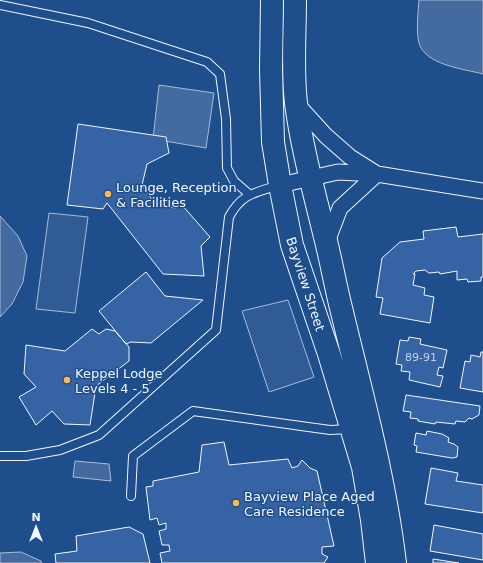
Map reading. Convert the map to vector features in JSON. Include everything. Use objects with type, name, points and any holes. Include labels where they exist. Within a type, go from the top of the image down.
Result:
[{"type":"main road","name":"Bayview Street","points":[[272,0],[271,69],[273,142],[292,245],[318,321],[361,427],[383,487],[395,563]]},
{"type":"main road","name":"Bayview Street","points":[[295,0],[294,82],[296,103],[309,178],[327,242],[342,313],[361,427],[363,467],[372,520],[377,563]]},
{"type":"main road","points":[[318,321],[332,321],[342,313]]},
{"type":"street","points":[[296,103],[326,136],[350,157],[377,174]]},
{"type":"street","points":[[280,185],[338,172],[377,174],[483,192]]},
{"type":"street","points":[[327,242],[340,208],[377,174]]},
{"type":"lane","points":[[0,5],[88,22],[207,62],[220,74],[226,119],[227,168],[234,181],[249,194]]},
{"type":"lane","points":[[0,456],[26,456],[60,450],[99,435],[216,330],[229,217],[233,208],[249,194],[280,185]]},
{"type":"lane","points":[[131,496],[133,456],[193,411],[330,430],[361,427]]},
{"type":"shaded area","points":[[419,0],[483,0],[483,74],[446,65],[429,56],[423,50],[419,43],[418,33]]},
{"type":"shaded area","points":[[159,85],[214,93],[206,148],[153,139]]},
{"type":"shaded area","points":[[49,213],[88,217],[75,313],[36,309]]},
{"type":"shaded area","points":[[0,216],[18,236],[27,256],[23,282],[12,304],[0,317]]},
{"type":"shaded area","points":[[288,300],[314,377],[269,392],[242,311]]},
{"type":"shaded area","points":[[75,461],[109,464],[111,481],[73,477]]},
{"type":"shaded area","points":[[21,552],[41,561],[42,563],[0,563],[0,553]]},
{"type":"building","name":"Lounge, Reception & Facilities","points":[[78,124],[166,137],[169,153],[147,164],[142,185],[155,204],[175,208],[182,205],[210,237],[201,246],[204,276],[163,274],[107,203],[103,209],[67,205]]},
{"type":"building","points":[[456,227],[458,237],[483,234],[483,277],[481,277],[481,281],[468,282],[467,279],[457,280],[457,271],[440,274],[439,272],[429,273],[425,270],[416,271],[413,274],[415,274],[413,285],[425,288],[424,295],[434,297],[430,323],[380,314],[383,298],[376,297],[382,258],[400,242],[424,239],[423,231]]},
{"type":"building","points":[[146,272],[165,296],[203,300],[151,343],[131,342],[126,344],[99,311]]},
{"type":"building","name":"Keppel Lodge Levels 4 - 5","points":[[92,329],[99,334],[106,329],[115,331],[129,347],[129,361],[96,386],[90,425],[64,424],[52,411],[36,425],[19,397],[36,387],[24,374],[26,345],[65,351]]},
{"type":"building","points":[[409,337],[421,339],[420,344],[447,350],[443,368],[439,367],[437,375],[443,376],[440,387],[409,380],[410,372],[401,371],[402,365],[396,364],[400,340],[408,341]]},
{"type":"building","points":[[481,352],[483,352],[483,392],[460,388],[465,361],[470,362],[471,355],[480,357]]},
{"type":"building","points":[[406,395],[480,406],[479,415],[472,419],[469,418],[465,422],[456,421],[455,424],[436,422],[435,424],[418,421],[418,419],[410,418],[411,412],[403,411]]},
{"type":"building","points":[[427,431],[442,434],[449,438],[448,442],[458,447],[457,457],[452,458],[416,452],[417,446],[414,445],[416,433],[426,435]]},
{"type":"building","name":"Bayview Place Aged Care Residence","points":[[224,442],[229,465],[288,459],[292,468],[298,466],[302,460],[310,468],[317,471],[334,546],[322,547],[322,554],[328,557],[324,563],[162,563],[160,553],[170,551],[169,545],[162,545],[159,531],[166,529],[166,523],[159,525],[157,518],[150,520],[146,487],[153,486],[153,481],[199,472],[202,445]]},
{"type":"building","points":[[431,468],[458,473],[456,481],[483,485],[483,513],[425,504]]},
{"type":"building","points":[[434,525],[483,534],[483,560],[430,551]]},
{"type":"building","points":[[129,527],[143,534],[150,563],[56,563],[55,554],[77,551],[76,536]]},
{"type":"building","points":[[433,559],[459,563],[433,563]]},
{"type":"place","name":"Lounge, Reception & Facilities","points":[[108,194]]},
{"type":"place","name":"Keppel Lodge Levels 4 - 5","points":[[67,380]]},
{"type":"place","name":"Bayview Place Aged Care Residence","points":[[236,503]]}]
